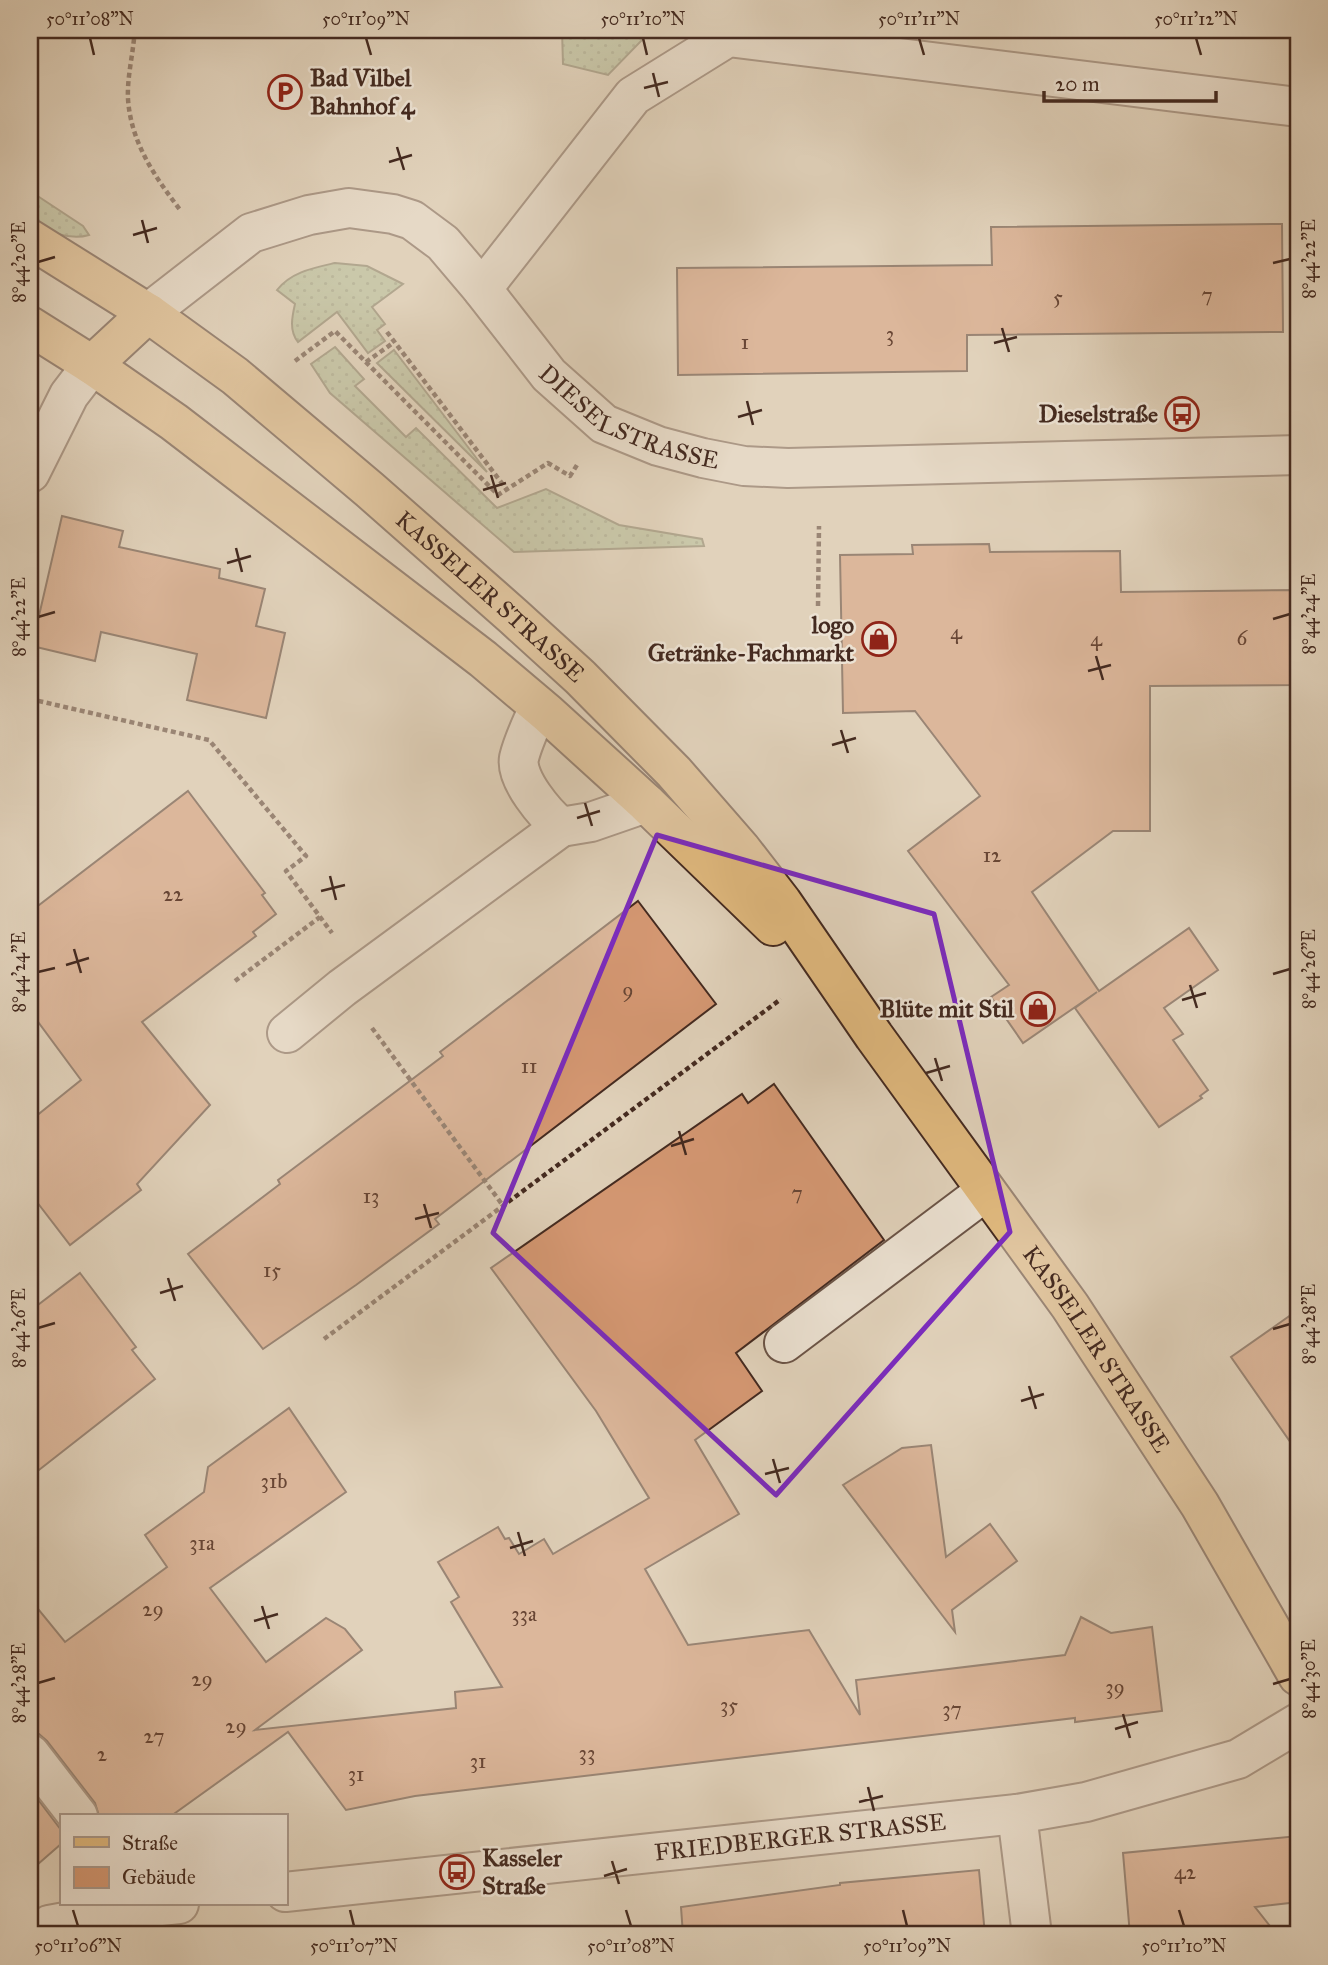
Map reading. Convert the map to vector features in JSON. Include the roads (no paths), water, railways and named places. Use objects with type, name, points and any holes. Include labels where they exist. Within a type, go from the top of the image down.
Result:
[{"type":"main road","name":"KASSELER STRASSE","points":[[30,239],[148,313],[234,376],[459,568],[580,677],[674,772],[741,849],[782,902],[874,1036],[1070,1306],[1200,1505],[1298,1676]]},
{"type":"main road","points":[[92,365],[148,313]]},
{"type":"main road","name":"KASSELER STRASSE","points":[[30,326],[92,365],[242,474],[483,659],[646,803],[756,907],[874,1036]]},
{"type":"street","points":[[482,289],[633,96],[728,37],[1298,107]]},
{"type":"street","name":"DIESELSTRASSE","points":[[148,313],[251,233],[309,215],[349,208],[393,214],[420,225],[443,243],[549,375],[604,424],[658,446],[703,458],[744,466],[788,468],[1298,455]]},
{"type":"street","points":[[30,473],[69,395],[92,365]]},
{"type":"street","points":[[539,707],[518,761],[538,802],[547,815],[561,827]]},
{"type":"street","points":[[287,1033],[352,981],[561,827],[591,822],[646,803]]},
{"type":"street","points":[[784,1343],[986,1191]]},
{"type":"street","name":"FRIEDBERGER STRASSE","points":[[287,1892],[1017,1814],[1086,1802],[1238,1759],[1298,1723]]},
{"type":"street","points":[[30,1754],[76,1814]]},
{"type":"street","points":[[1017,1814],[1032,1935]]},
{"type":"street","points":[[34,1935],[50,1925],[123,1908],[151,1906]]},
{"type":"place","name":"Bad Vilbel Bahnhof 4","points":[[285,92]]},
{"type":"place","name":"Dieselstraße","points":[[1182,414]]},
{"type":"place","name":"logo Getränke-Fachmarkt","points":[[879,639]]},
{"type":"place","name":"Blüte mit Stil","points":[[1038,1009]]},
{"type":"place","name":"Kasseler Straße","points":[[457,1872]]}]
